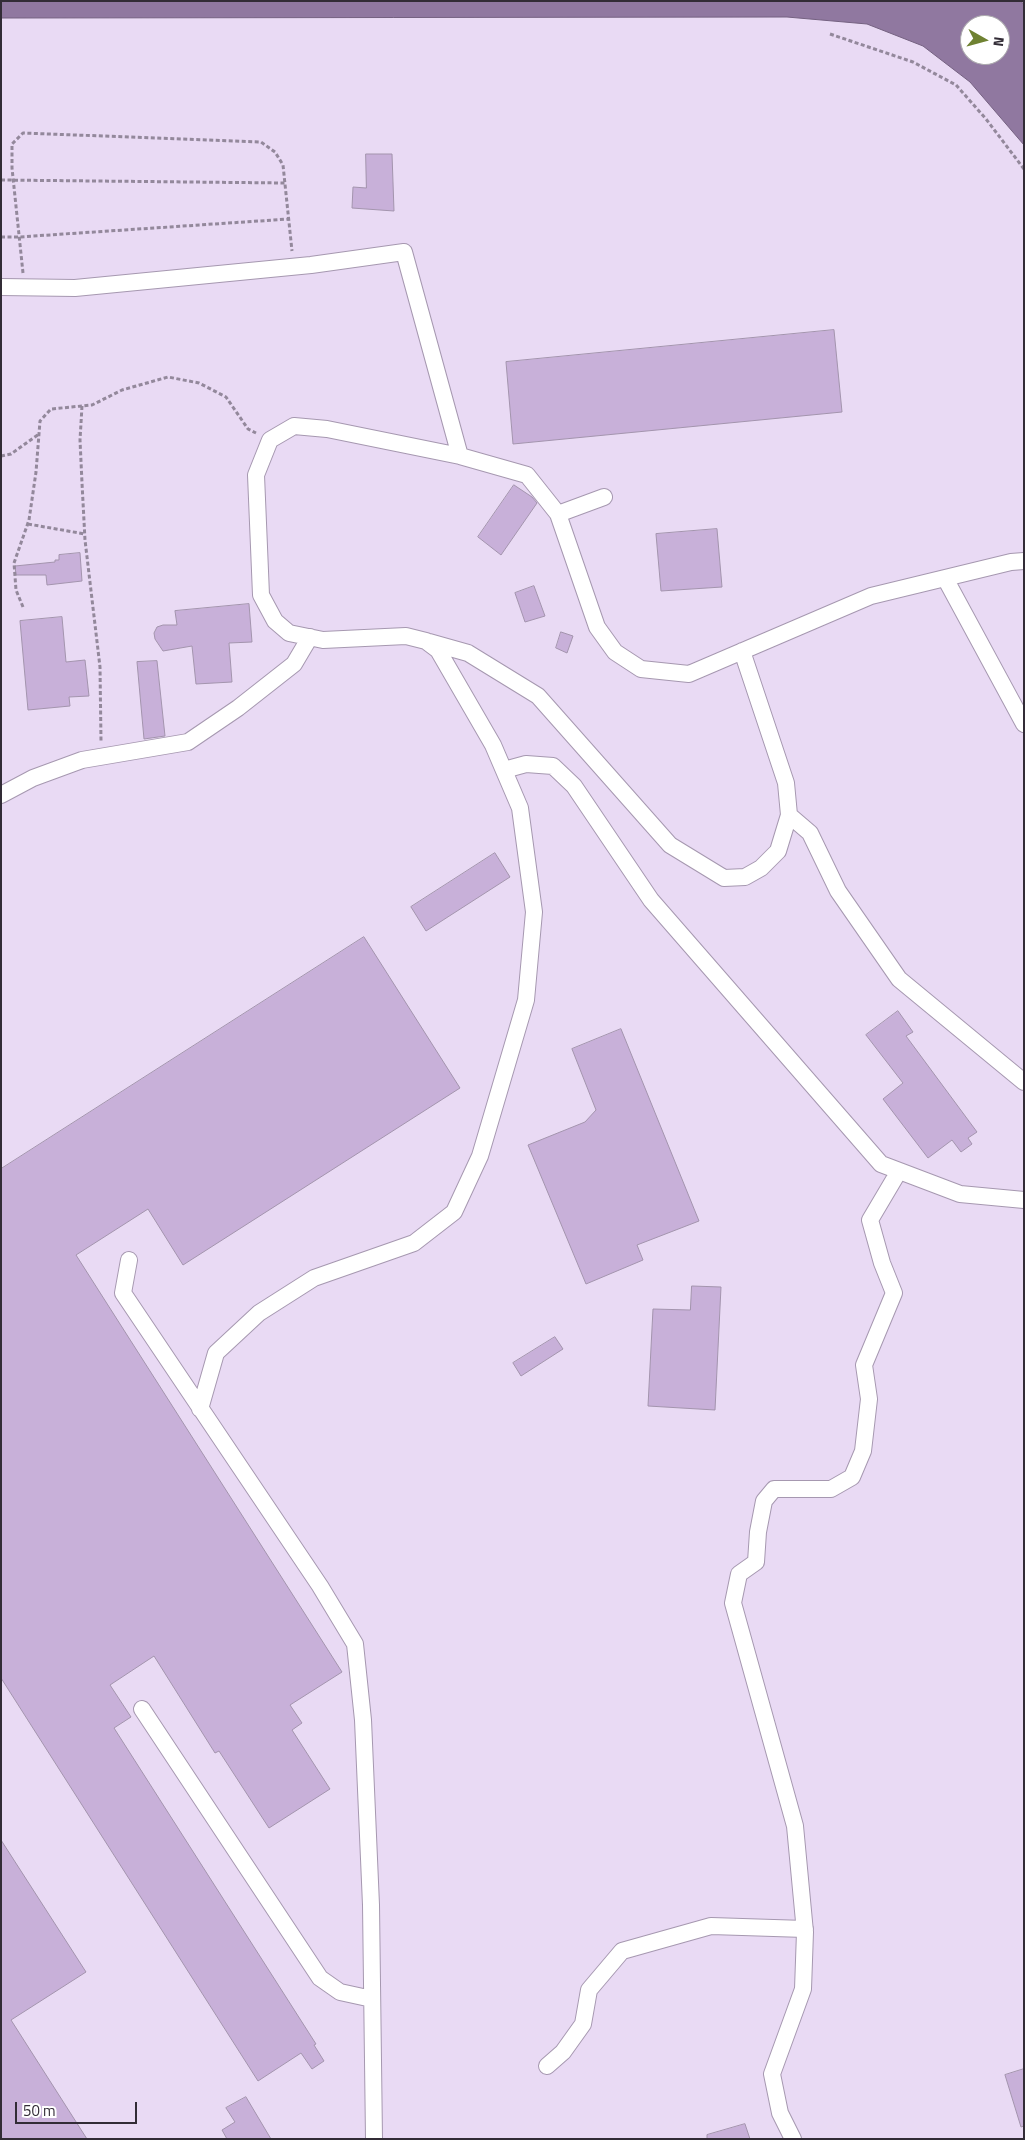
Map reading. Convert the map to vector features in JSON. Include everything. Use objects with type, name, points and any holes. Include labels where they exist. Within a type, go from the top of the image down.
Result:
[{"type":"lane","points":[[1,287],[75,288],[294,266],[404,252],[460,456]]},
{"type":"lane","points":[[742,651],[786,783],[789,815],[778,851],[761,868],[745,877],[724,878],[670,845],[538,696],[468,653],[406,636],[323,640],[289,633],[275,621],[261,595],[256,474],[270,440],[294,426],[327,429],[460,456],[527,475],[558,514],[597,627],[615,652],[641,669],[689,674],[742,651],[871,596],[1011,562],[1024,561]]},
{"type":"lane","points":[[558,514],[604,497]]},
{"type":"lane","points":[[945,578],[1024,724]]},
{"type":"lane","points":[[1,795],[33,778],[82,760],[188,742],[238,708],[294,664],[310,637]]},
{"type":"lane","points":[[200,1409],[216,1353],[259,1313],[314,1278],[414,1243],[454,1212],[480,1156],[526,1000],[534,912],[520,808],[493,745],[438,650],[426,641]]},
{"type":"lane","points":[[504,770],[526,764],[553,766],[574,786],[650,900],[880,1164],[960,1194],[1024,1200]]},
{"type":"lane","points":[[789,815],[810,833],[838,891],[899,979],[1024,1082]]},
{"type":"lane","points":[[793,2139],[780,2113],[772,2074],[803,1989],[805,1929],[795,1826],[733,1603],[739,1574],[756,1562],[758,1532],[764,1500],[774,1489],[830,1489],[852,1477],[863,1451],[868,1399],[864,1365],[894,1293],[882,1264],[870,1220],[899,1171]]},
{"type":"lane","points":[[129,1260],[122,1293],[320,1586],[356,1644],[363,1720],[371,1905],[374,2139]]},
{"type":"lane","points":[[142,1709],[320,1978],[340,1992],[372,1999]]},
{"type":"lane","points":[[548,2066],[563,2052],[583,2024],[589,1990],[622,1951],[711,1926],[805,1929]]},
{"type":"path","points":[[830,34],[913,62],[956,85],[986,119],[1024,169]]},
{"type":"path","points":[[24,287],[13,180],[12,144],[23,134],[261,142],[275,152],[283,165],[294,266]]},
{"type":"path","points":[[1,180],[285,183]]},
{"type":"path","points":[[1,237],[289,219]]},
{"type":"path","points":[[23,607],[16,590],[14,563],[28,524],[36,472],[40,421],[51,408],[92,405],[122,390],[168,377],[199,383],[226,397],[248,429],[270,440]]},
{"type":"path","points":[[82,406],[80,440],[85,534],[100,667],[102,756]]},
{"type":"path","points":[[1,456],[11,454],[39,434]]},
{"type":"path","points":[[28,524],[85,534]]},
{"type":"shaded area","points":[[1,1],[1021,1],[1024,5],[1024,145],[970,82],[923,46],[867,24],[787,17],[1,18]]},
{"type":"building","points":[[366,154],[392,154],[394,211],[352,208],[353,187],[366,188]]},
{"type":"building","points":[[834,330],[842,412],[513,444],[506,362]]},
{"type":"building","points":[[514,485],[532,497],[537,503],[501,555],[478,537]]},
{"type":"building","points":[[717,529],[722,587],[661,591],[656,534]]},
{"type":"building","points":[[80,553],[82,581],[47,585],[46,575],[16,575],[15,566],[55,562],[55,560],[59,560],[59,555]]},
{"type":"building","points":[[534,586],[545,616],[525,622],[515,593]]},
{"type":"building","points":[[249,604],[252,642],[229,643],[232,682],[196,684],[192,646],[163,651],[155,639],[154,633],[157,627],[177,625],[175,611]]},
{"type":"building","points":[[62,617],[66,662],[85,660],[89,696],[69,697],[70,706],[28,710],[20,621]]},
{"type":"building","points":[[561,632],[573,636],[567,653],[556,648]]},
{"type":"building","points":[[157,661],[165,736],[144,739],[137,662]]},
{"type":"building","points":[[495,853],[510,877],[426,931],[411,907]]},
{"type":"building","points":[[364,937],[460,1088],[183,1265],[148,1209],[76,1255],[342,1672],[290,1705],[302,1723],[292,1730],[330,1789],[269,1828],[219,1751],[215,1753],[154,1656],[110,1685],[131,1717],[114,1728],[316,2044],[314,2045],[324,2061],[312,2069],[301,2053],[258,2081],[1,1678],[1,1169]]},
{"type":"building","points":[[898,1011],[913,1032],[906,1036],[977,1132],[968,1138],[972,1144],[961,1152],[952,1140],[928,1158],[883,1099],[903,1083],[866,1035]]},
{"type":"building","points":[[621,1029],[699,1221],[637,1245],[643,1260],[586,1284],[528,1145],[585,1122],[596,1110],[572,1049]]},
{"type":"building","points":[[692,1286],[721,1287],[715,1410],[648,1406],[653,1309],[690,1310]]},
{"type":"building","points":[[555,1337],[563,1349],[521,1376],[513,1363]]},
{"type":"building","points":[[1,1840],[86,1972],[11,2020],[87,2139],[1,2139]]},
{"type":"building","points":[[1024,2069],[1024,2126],[1021,2127],[1005,2075]]},
{"type":"building","points":[[246,2097],[271,2139],[227,2139],[222,2130],[235,2122],[226,2108]]},
{"type":"building","points":[[745,2124],[750,2139],[707,2139],[707,2135]]}]
